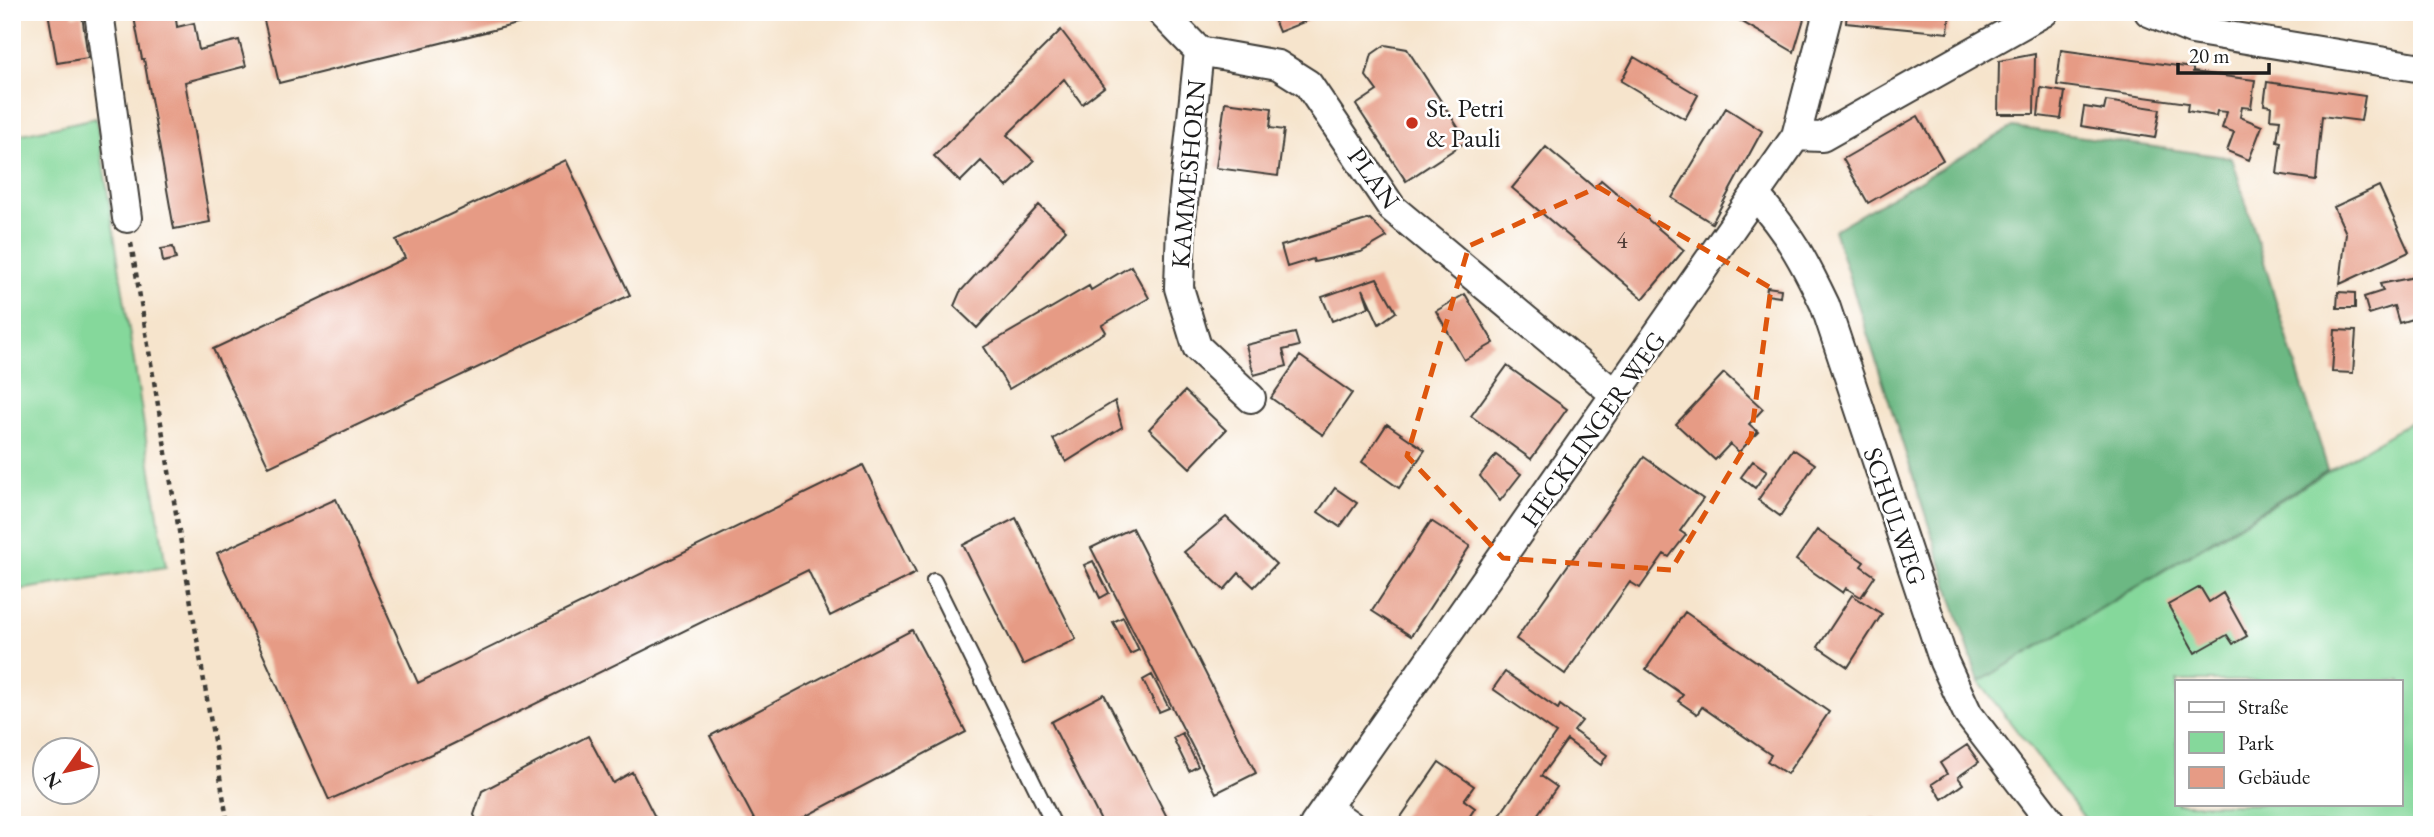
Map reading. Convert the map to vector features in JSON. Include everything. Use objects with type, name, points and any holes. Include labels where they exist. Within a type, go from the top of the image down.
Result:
[{"type":"street","points":[[99,12],[127,218]]},
{"type":"street","points":[[1161,12],[1199,51]]},
{"type":"street","name":"HECKLINGER WEG","points":[[1320,816],[1796,136],[1828,12]]},
{"type":"street","points":[[1796,136],[1822,137],[2044,12]]},
{"type":"street","points":[[2149,12],[2192,30],[2422,68]]},
{"type":"street","name":"PLAN","points":[[1199,51],[1278,65],[1308,83],[1392,208],[1616,395]]},
{"type":"street","name":"KAMMESHORN","points":[[1199,51],[1181,223],[1179,288],[1197,347],[1251,398]]},
{"type":"street","name":"SCHULWEG","points":[[1756,196],[1782,225],[1804,259],[1825,305],[1944,662],[1968,714],[2053,825]]},
{"type":"street","points":[[1320,816],[1350,825]]},
{"type":"lane","points":[[934,581],[1054,825]]},
{"type":"path","points":[[127,218],[228,825]]},
{"type":"highlighted area","points":[[1598,187],[1771,288],[1751,437],[1671,570],[1503,558],[1407,456],[1469,246]]},
{"type":"green space","points":[[96,118],[166,567],[12,591],[12,136]]},
{"type":"green space","points":[[2013,127],[2232,158],[2328,470],[1979,682],[1834,230]]},
{"type":"green space","points":[[2422,415],[2422,825],[2090,825],[1979,682]]},
{"type":"building","points":[[48,12],[72,12],[73,16],[82,15],[88,58],[57,63]]},
{"type":"building","points":[[133,12],[175,12],[177,27],[194,23],[199,50],[239,40],[246,66],[185,82],[210,222],[174,229]]},
{"type":"building","points":[[262,12],[562,12],[562,13],[279,83]]},
{"type":"building","points":[[1271,12],[1311,12],[1314,18],[1279,32]]},
{"type":"building","points":[[1725,12],[1806,12],[1794,52]]},
{"type":"building","points":[[1847,12],[1950,12],[1948,33],[1846,23]]},
{"type":"building","points":[[2389,12],[2413,12],[2411,19]]},
{"type":"building","points":[[1061,30],[1104,87],[1082,104],[1064,79],[1007,135],[1034,161],[1007,187],[981,161],[960,182],[934,156]]},
{"type":"building","name":"St. Petri & Pauli","points":[[1385,45],[1407,49],[1467,141],[1406,181],[1356,105],[1377,91],[1366,76],[1372,54]]},
{"type":"building","points":[[2061,50],[2193,68],[2193,72],[2255,80],[2251,108],[2242,107],[2240,117],[2262,126],[2249,160],[2227,151],[2234,132],[2222,128],[2227,112],[2217,111],[2216,116],[2187,111],[2188,103],[2057,85]]},
{"type":"building","points":[[2035,54],[2034,114],[1998,114],[1999,61]]},
{"type":"building","points":[[1634,57],[1698,95],[1685,119],[1621,81]]},
{"type":"building","points":[[2267,82],[2365,96],[2361,121],[2322,116],[2316,180],[2277,174],[2281,142],[2277,141],[2280,120],[2270,119],[2271,106],[2264,105]]},
{"type":"building","points":[[2041,88],[2065,92],[2061,119],[2038,116]]},
{"type":"building","points":[[2106,101],[2160,109],[2155,138],[2081,126],[2084,107],[2104,110]]},
{"type":"building","points":[[1225,102],[1272,108],[1270,128],[1284,130],[1278,176],[1216,168]]},
{"type":"building","points":[[1726,108],[1762,131],[1712,223],[1672,198]]},
{"type":"building","points":[[1918,116],[1943,160],[1868,203],[1843,159]]},
{"type":"building","points":[[1546,147],[1595,188],[1601,180],[1684,250],[1643,299],[1512,188]]},
{"type":"building","points":[[566,160],[630,295],[269,467],[213,349],[405,258],[396,240]]},
{"type":"building","points":[[2379,186],[2409,252],[2340,284],[2346,233],[2334,207]]},
{"type":"building","points":[[1039,205],[1066,230],[977,328],[954,306],[960,292]]},
{"type":"building","points":[[1370,219],[1387,237],[1361,252],[1314,262],[1313,259],[1287,267],[1281,246]]},
{"type":"building","points":[[173,247],[176,259],[163,262],[161,249]]},
{"type":"building","points":[[1131,266],[1149,298],[1102,325],[1106,332],[1009,389],[984,347],[1089,286],[1091,290]]},
{"type":"building","points":[[2415,277],[2422,298],[2422,316],[2399,323],[2394,306],[2369,314],[2364,297],[2383,291],[2380,284]]},
{"type":"building","points":[[1377,278],[1396,312],[1379,324],[1363,289],[1369,307],[1332,321],[1322,297]]},
{"type":"building","points":[[1767,287],[1781,289],[1780,297],[1766,295]]},
{"type":"building","points":[[2338,292],[2355,293],[2355,308],[2337,308]]},
{"type":"building","points":[[1465,294],[1494,343],[1464,360],[1436,311]]},
{"type":"building","points":[[2335,330],[2356,331],[2353,373],[2332,372]]},
{"type":"building","points":[[1295,333],[1299,346],[1283,350],[1287,366],[1254,375],[1246,345]]},
{"type":"building","points":[[1300,356],[1352,393],[1323,435],[1271,398]]},
{"type":"building","points":[[1507,366],[1567,409],[1531,459],[1471,416]]},
{"type":"building","points":[[1724,373],[1763,409],[1749,424],[1758,432],[1739,452],[1730,444],[1715,460],[1676,424]]},
{"type":"building","points":[[1185,391],[1226,430],[1190,468],[1149,429]]},
{"type":"building","points":[[1115,401],[1122,427],[1066,462],[1053,439]]},
{"type":"building","points":[[1387,424],[1425,450],[1399,488],[1362,462]]},
{"type":"building","points":[[1793,449],[1815,464],[1780,516],[1758,500]]},
{"type":"building","points":[[1496,455],[1521,474],[1500,501],[1480,476]]},
{"type":"building","points":[[1644,457],[1703,499],[1680,531],[1686,535],[1669,557],[1664,554],[1640,588],[1630,582],[1565,674],[1516,639]]},
{"type":"building","points":[[1753,461],[1767,471],[1755,488],[1741,477]]},
{"type":"building","points":[[863,465],[916,573],[830,616],[808,570],[447,747],[329,800],[217,553],[336,499],[418,683]]},
{"type":"building","points":[[1335,488],[1357,503],[1340,527],[1318,512]]},
{"type":"building","points":[[1226,517],[1276,564],[1254,587],[1239,573],[1224,590],[1184,552]]},
{"type":"building","points":[[1016,518],[1076,639],[1023,665],[963,545]]},
{"type":"building","points":[[1431,521],[1470,546],[1411,636],[1372,611]]},
{"type":"building","points":[[1132,528],[1256,773],[1216,793],[1091,548]]},
{"type":"building","points":[[1817,530],[1864,562],[1861,566],[1875,576],[1861,597],[1846,588],[1843,593],[1796,560]]},
{"type":"building","points":[[1093,561],[1109,593],[1100,598],[1084,565]]},
{"type":"building","points":[[2200,587],[2209,602],[2223,593],[2247,636],[2233,644],[2227,635],[2195,653],[2168,605]]},
{"type":"building","points":[[1852,595],[1882,614],[1848,667],[1818,647]]},
{"type":"building","points":[[1685,612],[1829,712],[1787,774],[1767,761],[1771,755],[1702,707],[1697,714],[1678,701],[1683,695],[1646,669]]},
{"type":"building","points":[[1123,617],[1139,650],[1130,654],[1113,622]]},
{"type":"building","points":[[912,630],[966,732],[789,825],[757,825],[710,736]]},
{"type":"building","points":[[1505,672],[1558,709],[1560,705],[1582,721],[1574,731],[1607,755],[1601,765],[1567,740],[1541,776],[1557,787],[1530,825],[1493,825],[1556,733],[1493,689]]},
{"type":"building","points":[[1152,675],[1169,708],[1159,712],[1143,680]]},
{"type":"building","points":[[1104,694],[1171,825],[1103,825],[1051,722]]},
{"type":"building","points":[[1182,733],[1198,766],[1189,771],[1173,738]]},
{"type":"building","points":[[588,736],[613,783],[632,772],[659,825],[479,825],[474,815],[482,791]]},
{"type":"building","points":[[1967,745],[1979,762],[1958,777],[1963,784],[1942,799],[1932,784],[1947,774],[1940,763]]},
{"type":"building","points":[[1439,762],[1474,786],[1464,800],[1475,808],[1464,825],[1413,825],[1401,817]]},
{"type":"building","points":[[1873,817],[1879,825],[1863,825]]},
{"type":"place","name":"St. Petri & Pauli","points":[[1412,123]]}]
